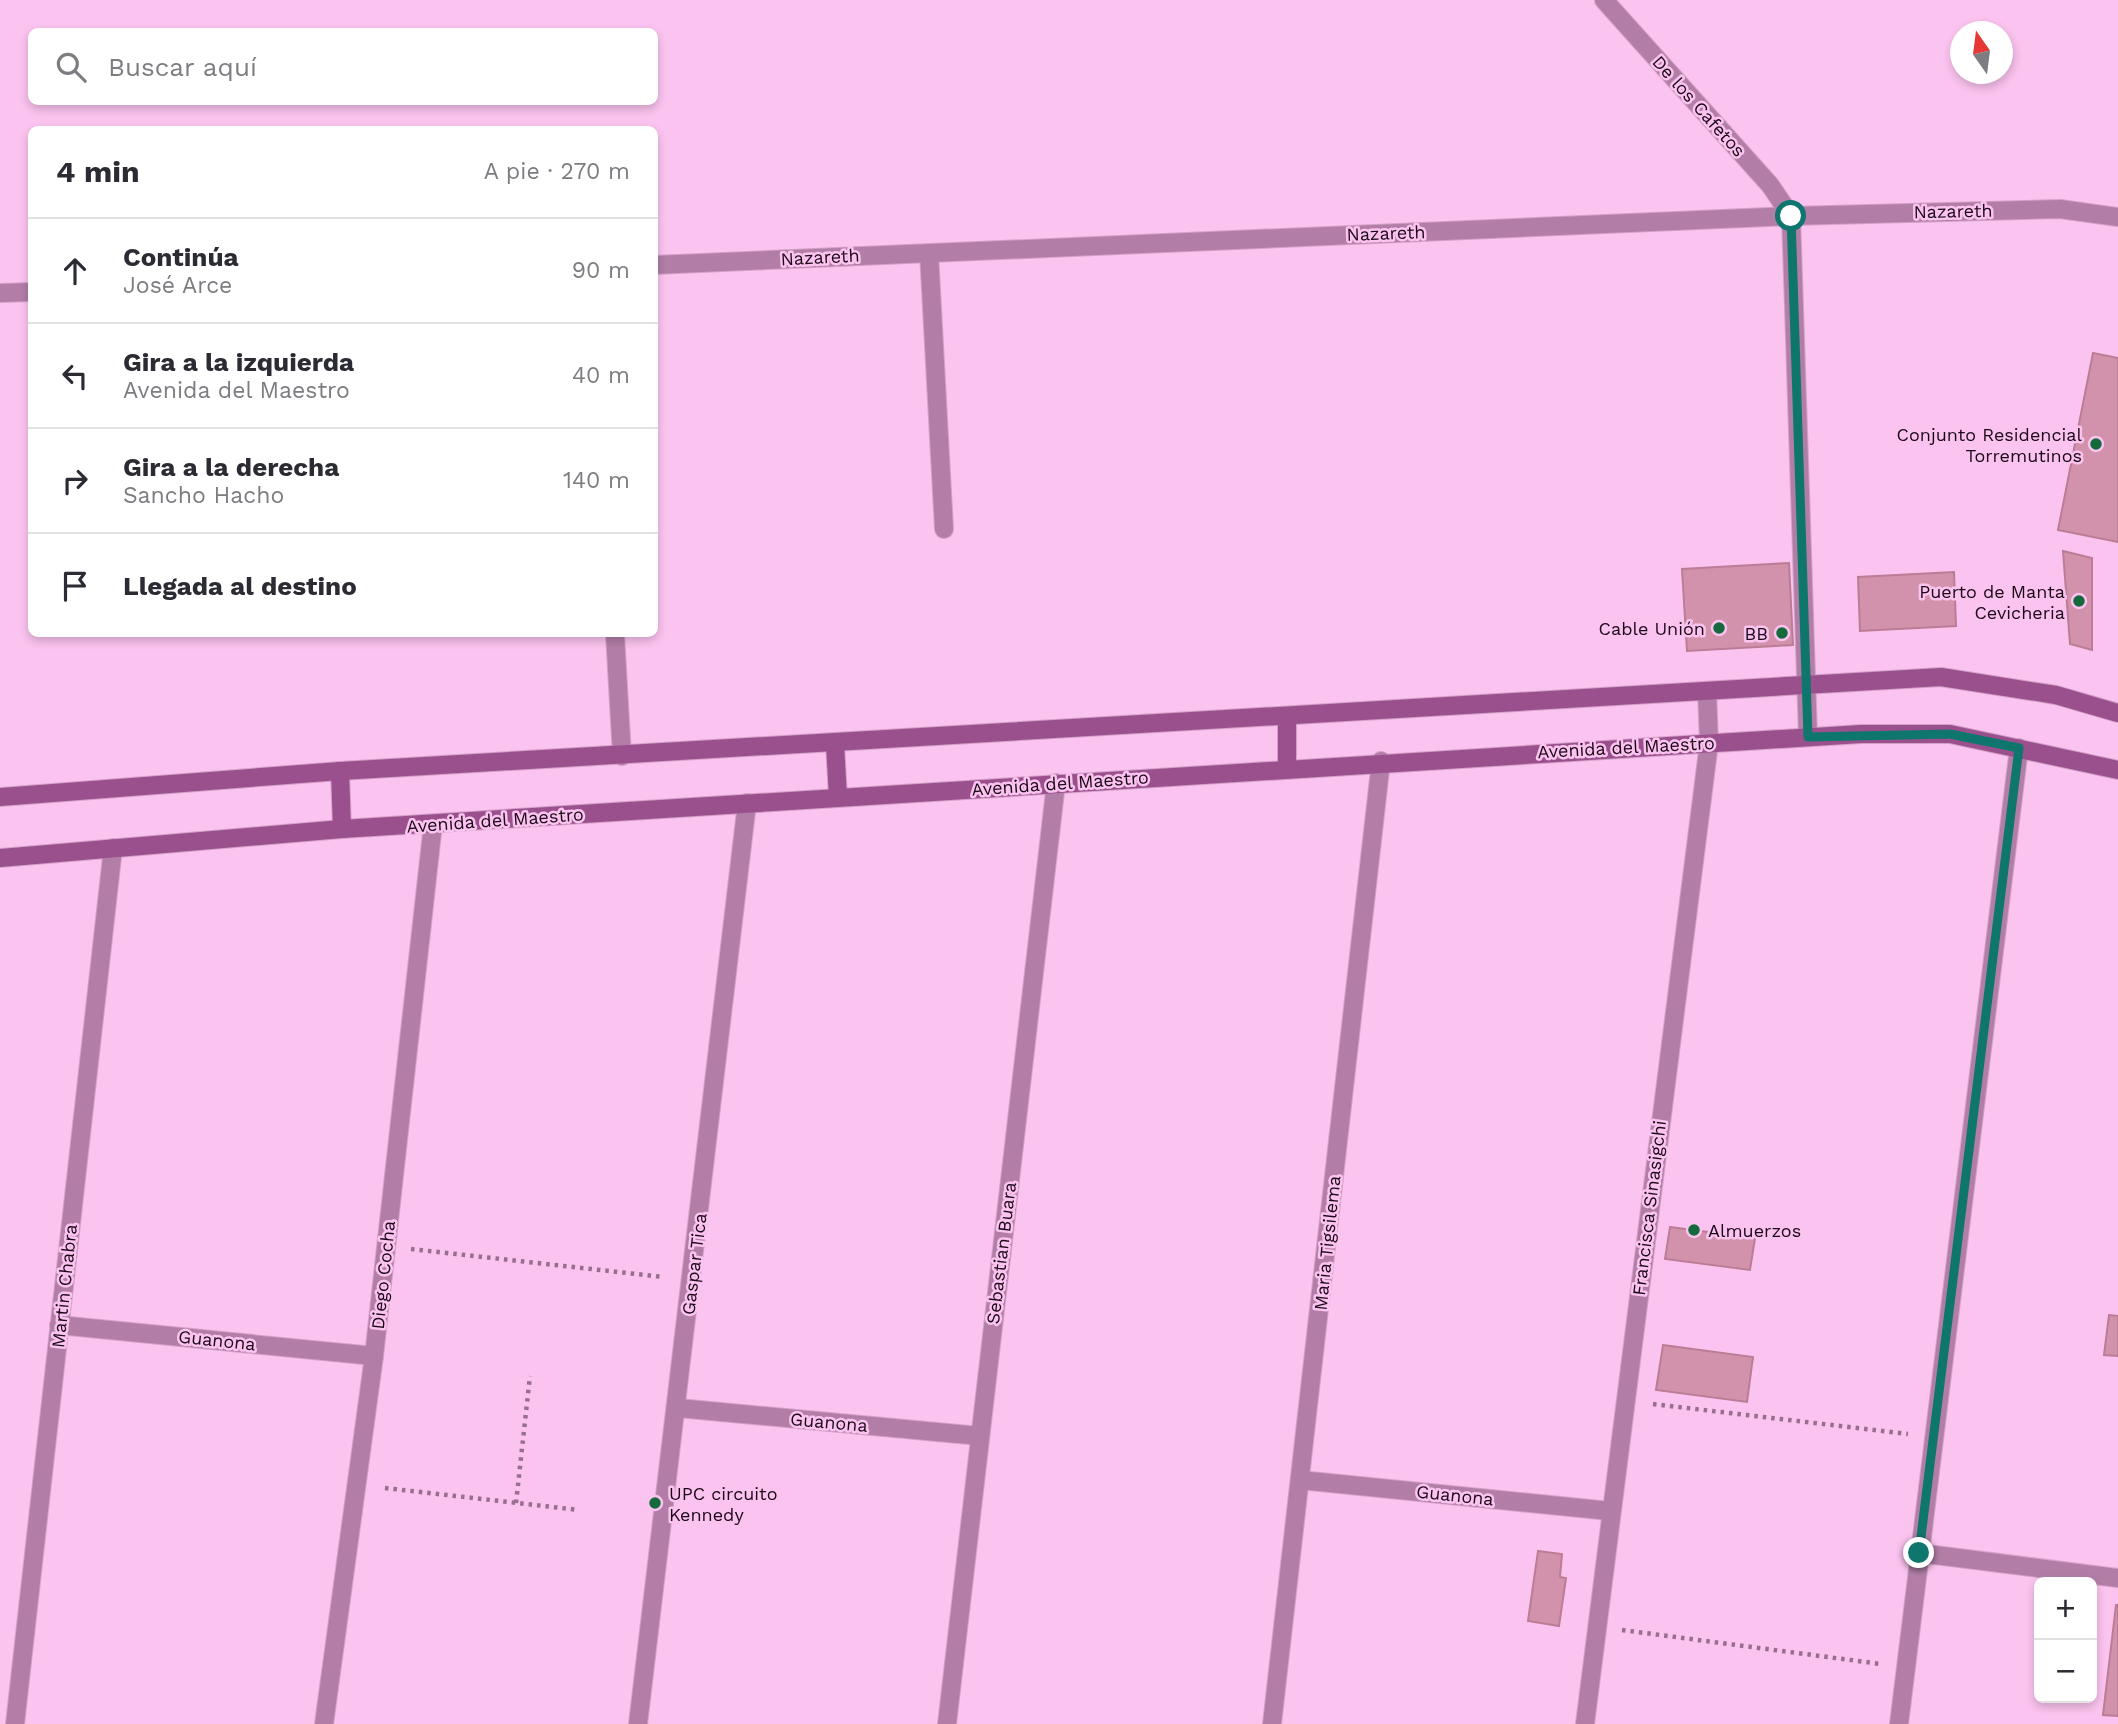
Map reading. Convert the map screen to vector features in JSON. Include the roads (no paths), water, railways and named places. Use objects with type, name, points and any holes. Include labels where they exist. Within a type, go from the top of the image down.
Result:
[{"type":"main road","points":[[0,797],[340,771],[1941,677],[2056,695],[2118,713]]},
{"type":"main road","points":[[1287,717],[1287,769]]},
{"type":"main road","name":"Avenida del Maestro","points":[[0,858],[342,829],[1381,761],[1808,737],[1950,734],[2118,771]]},
{"type":"main road","points":[[835,744],[838,797]]},
{"type":"main road","points":[[340,771],[342,829]]},
{"type":"street","name":"De los Cafetos","points":[[1604,0],[1770,185],[1791,216]]},
{"type":"street","name":"Nazareth","points":[[658,265],[1791,216],[2060,209],[2118,217]]},
{"type":"street","points":[[1791,216],[1808,737]]},
{"type":"street","points":[[929,253],[944,529]]},
{"type":"street","points":[[0,293],[28,292]]},
{"type":"street","points":[[615,637],[622,755]]},
{"type":"street","name":"Francisca Sinasigchi","points":[[1585,1724],[1610,1510],[1710,743],[1707,691]]},
{"type":"street","points":[[1899,1724],[2019,748]]},
{"type":"street","name":"Maria Tigsilema","points":[[1272,1724],[1381,761]]},
{"type":"street","name":"Sebastian Buara","points":[[947,1724],[1056,783]]},
{"type":"street","name":"Gaspar Tica","points":[[638,1724],[678,1408],[747,803]]},
{"type":"street","name":"Diego Cocha","points":[[324,1724],[374,1356],[433,824]]},
{"type":"street","name":"Martin Chabra","points":[[15,1724],[113,848]]},
{"type":"street","name":"Guanona","points":[[59,1325],[374,1356]]},
{"type":"street","name":"Guanona","points":[[678,1408],[980,1436]]},
{"type":"street","name":"Guanona","points":[[1300,1480],[1610,1510]]},
{"type":"street","points":[[1919,1553],[2118,1578]]},
{"type":"place","name":"Conjunto Residencial Torremutinos","points":[[2096,444]]},
{"type":"place","name":"Puerto de Manta Cevicheria","points":[[2079,601]]},
{"type":"place","name":"Cable Unión","points":[[1719,628]]},
{"type":"place","name":"BB","points":[[1782,633]]},
{"type":"place","name":"Almuerzos","points":[[1694,1230]]},
{"type":"place","name":"UPC circuito Kennedy","points":[[655,1503]]}]
